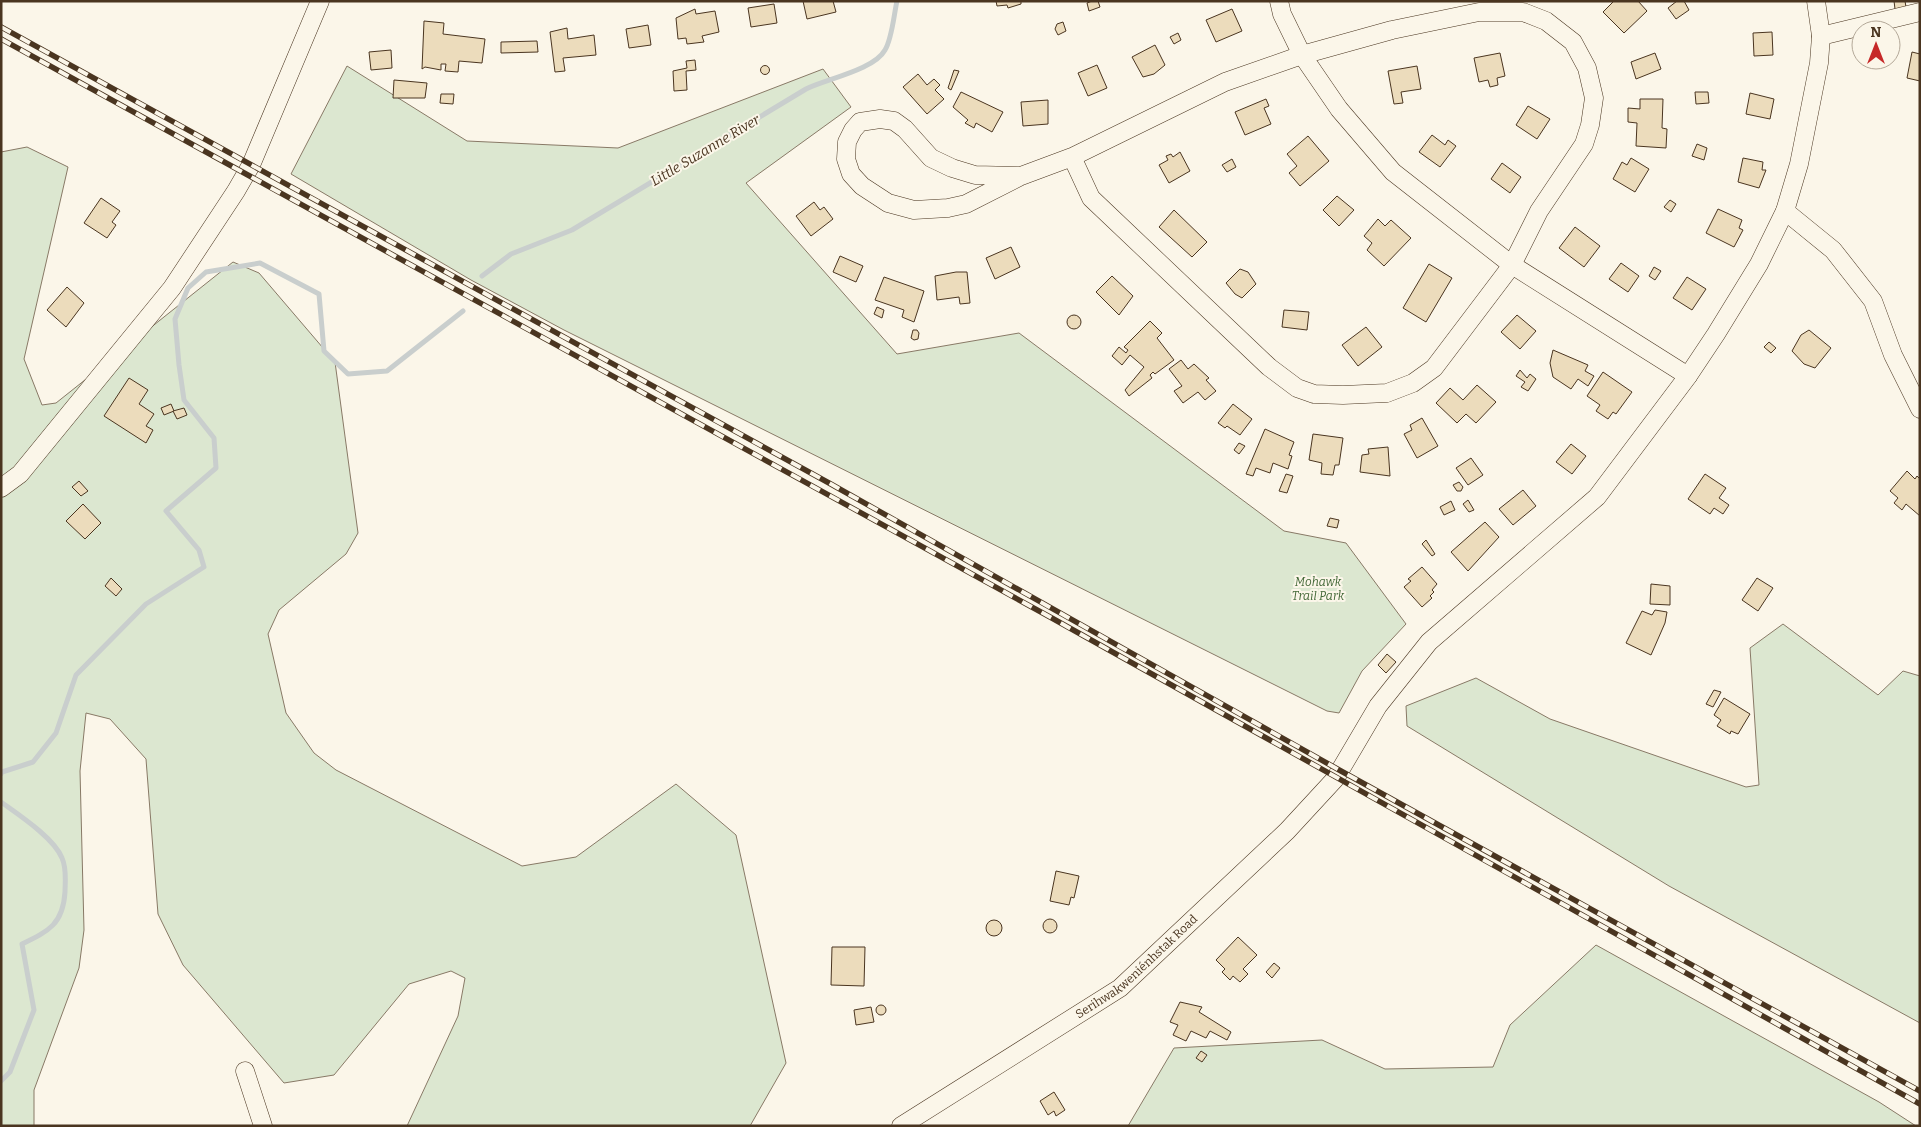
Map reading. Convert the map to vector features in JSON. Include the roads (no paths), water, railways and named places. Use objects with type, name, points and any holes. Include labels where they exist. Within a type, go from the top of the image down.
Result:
[{"type":"street","points":[[1,488],[20,474],[172,288],[236,191],[251,165],[320,1]]},
{"type":"street","points":[[1279,1],[1282,14],[1302,55],[1339,109],[1393,172],[1512,265],[1688,376]]},
{"type":"street","name":"Serihwakweniénhstak Road","points":[[901,1126],[1120,988],[1287,831],[1341,771],[1378,706],[1428,642],[1597,497],[1688,376],[1759,264],[1785,211],[1799,164],[1819,63],[1821,36],[1816,1]]},
{"type":"street","points":[[1021,176],[975,175],[952,168],[931,158],[905,129],[894,121],[880,119],[860,122],[852,130],[847,142],[846,159],[851,174],[862,186],[888,203],[914,210],[948,208],[966,204],[1021,176],[1072,157],[1225,82],[1302,55],[1392,30],[1479,12],[1523,12],[1546,21],[1573,42],[1587,68],[1594,98],[1590,125],[1584,144],[1539,211],[1512,265],[1434,368],[1413,383],[1387,393],[1314,394],[1297,388],[1269,367],[1091,198],[1072,157]]},
{"type":"street","points":[[1821,36],[1920,12]]},
{"type":"street","points":[[1785,211],[1833,250],[1873,301],[1893,355],[1920,409]]},
{"type":"street","points":[[245,1071],[263,1126]]},
{"type":"waterway","name":"Little Suzanne River","points":[[482,276],[511,254],[572,230],[806,89],[871,63],[885,50],[891,33],[897,1]]},
{"type":"waterway","name":"Little Suzanne River","points":[[1,774],[2,772],[33,762],[56,733],[76,675],[146,604],[204,567],[199,550],[166,511],[216,468],[214,438],[184,400],[175,319],[188,288],[206,272],[260,263],[319,294],[324,351],[348,374],[387,371],[463,311]]},
{"type":"waterway","name":"Little Suzanne River","points":[[1,802],[35,827],[52,843],[58,850],[65,867],[64,903],[58,919],[40,935],[22,944],[34,1010],[10,1072],[1,1081]]},
{"type":"railway","points":[[1,27],[829,483],[1341,771],[1920,1091]]},
{"type":"railway","points":[[1,39],[1050,617],[1920,1104]]},
{"type":"park label","name":"Mohawk Trail Park","points":[[1318,589]]}]
